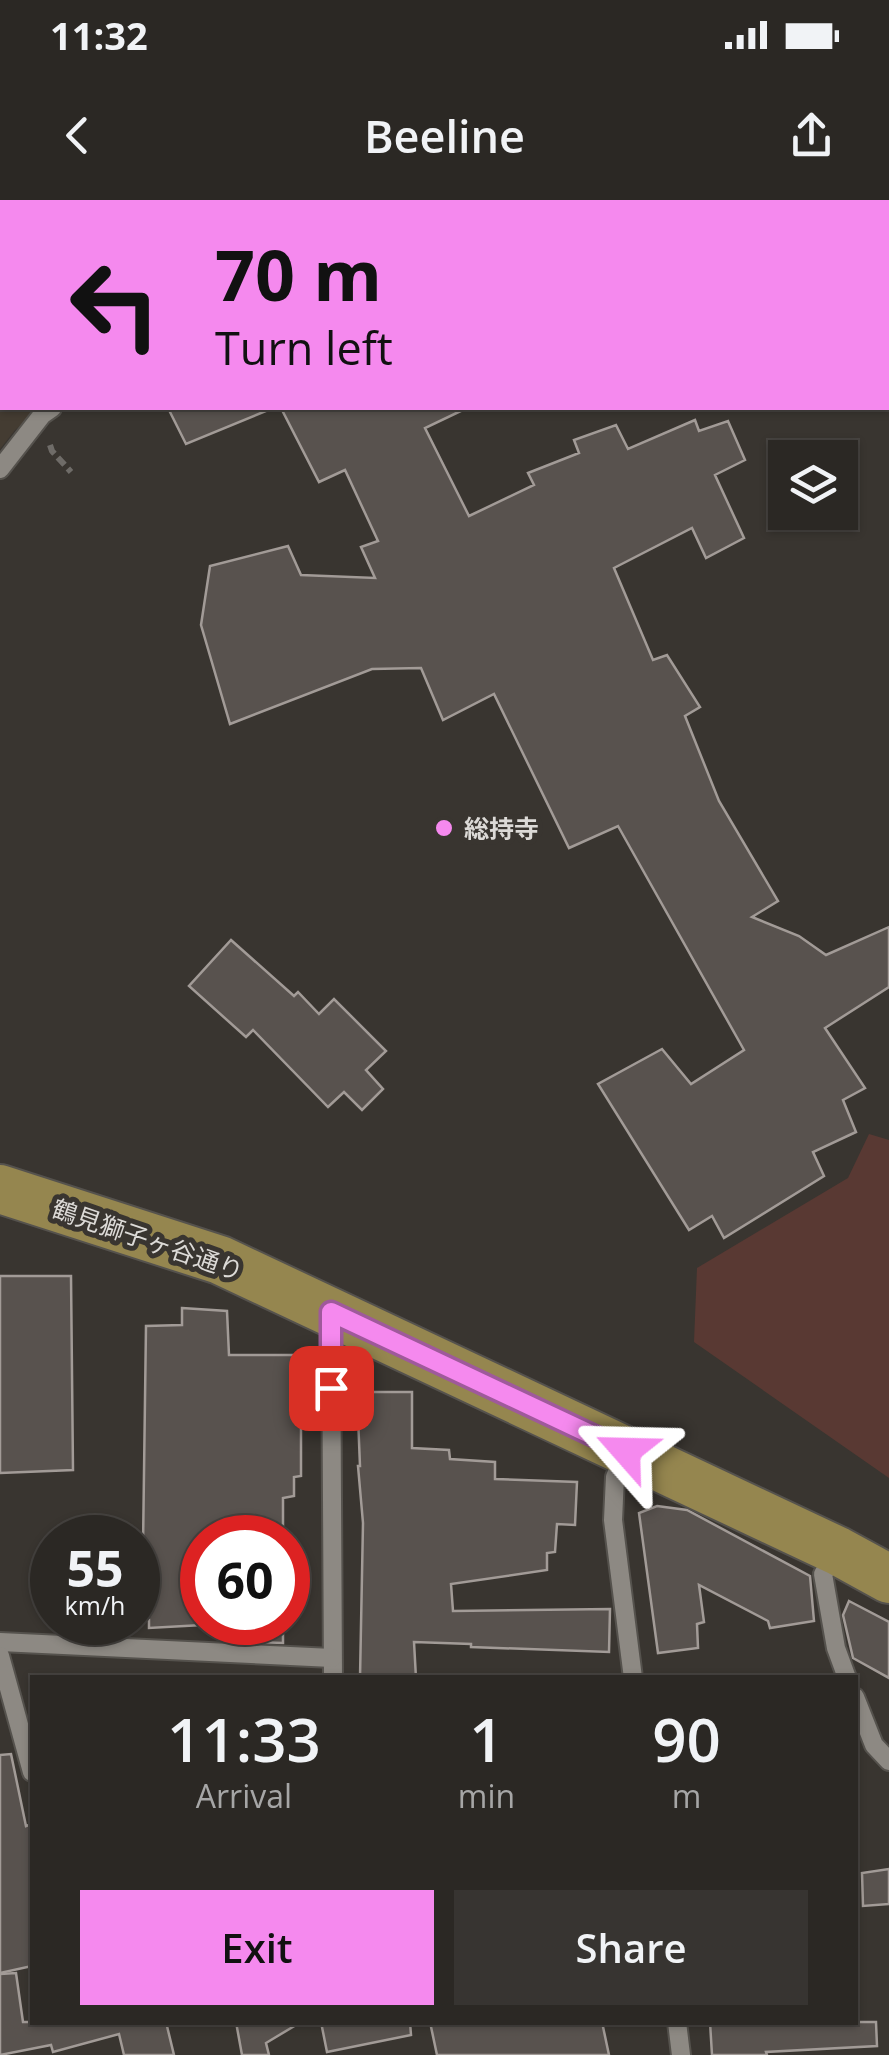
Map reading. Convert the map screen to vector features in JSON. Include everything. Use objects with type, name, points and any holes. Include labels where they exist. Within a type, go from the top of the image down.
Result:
[{"type":"main road","name":"鶴見獅子ヶ谷通り","points":[[0,1189],[220,1260],[889,1578]]},
{"type":"street","points":[[0,470],[49,410]]},
{"type":"street","points":[[331,1312],[333,1675]]},
{"type":"street","points":[[626,1451],[615,1476],[613,1520],[633,1675]]},
{"type":"street","points":[[838,1551],[823,1574],[836,1648],[846,1675]]},
{"type":"street","points":[[0,1642],[332,1658]]},
{"type":"street","points":[[0,1656],[30,1765]]},
{"type":"street","points":[[858,1705],[874,1745],[889,1761]]},
{"type":"street","points":[[677,2025],[682,2055]]},
{"type":"shaded area","points":[[0,410],[38,410],[15,430],[0,449]]},
{"type":"shaded area","points":[[869,1134],[889,1140],[889,1478],[694,1342],[697,1268],[848,1178]]},
{"type":"building","points":[[169,410],[268,410],[186,444]]},
{"type":"building","points":[[282,410],[463,410],[425,428],[469,516],[534,485],[528,473],[579,453],[574,440],[616,425],[628,449],[695,420],[699,431],[728,421],[745,460],[715,475],[744,538],[706,558],[692,528],[614,568],[653,660],[667,655],[700,707],[685,716],[719,801],[778,901],[752,917],[799,936],[826,955],[889,927],[889,987],[825,1028],[865,1088],[843,1100],[856,1132],[813,1152],[824,1176],[724,1238],[712,1216],[689,1230],[598,1084],[662,1049],[691,1084],[744,1050],[618,826],[569,848],[494,694],[443,720],[421,668],[372,669],[230,724],[201,625],[210,566],[288,546],[301,575],[375,578],[361,547],[378,541],[345,470],[319,482]]},
{"type":"building","points":[[231,940],[294,996],[298,992],[319,1014],[334,999],[386,1051],[366,1070],[383,1089],[362,1110],[344,1092],[328,1107],[253,1030],[246,1037],[189,986]]},
{"type":"building","points":[[0,1276],[71,1276],[73,1470],[0,1473]]},
{"type":"building","points":[[182,1308],[227,1311],[229,1355],[301,1355],[301,1476],[294,1477],[294,1496],[283,1498],[283,1515],[180,1515],[180,1626],[160,1627],[160,1515],[143,1515],[146,1326],[182,1325]]},
{"type":"building","points":[[357,1392],[412,1392],[412,1448],[449,1450],[450,1459],[495,1462],[495,1479],[577,1482],[575,1525],[557,1524],[555,1552],[547,1553],[547,1570],[451,1584],[453,1611],[610,1609],[609,1652],[414,1642],[416,1675],[360,1675]]},
{"type":"building","points":[[657,1506],[687,1510],[810,1576],[814,1621],[770,1628],[768,1621],[699,1585],[704,1622],[697,1624],[698,1648],[658,1653],[639,1513]]},
{"type":"building","points":[[849,1601],[889,1622],[889,1678],[853,1658],[843,1615]]},
{"type":"building","points":[[11,1754],[26,1826],[30,1825],[30,1966],[0,1973],[0,1755]]},
{"type":"building","points":[[889,1869],[889,1904],[863,1906],[862,1873]]},
{"type":"building","points":[[16,1973],[23,2022],[167,2025],[174,2055],[124,2055],[119,2034],[53,2052],[51,2045],[0,2055],[0,1974]]},
{"type":"building","points":[[876,2022],[877,2046],[712,2055],[710,2025]]},
{"type":"building","points":[[237,2025],[296,2025],[266,2043],[269,2055],[242,2055]]},
{"type":"building","points":[[322,2025],[410,2025],[411,2035],[327,2052]]},
{"type":"building","points":[[431,2025],[603,2025],[609,2055],[437,2055]]},
{"type":"place","name":"総持寺","points":[[444,828]]},
{"type":"route","points":[[331,1388],[331,1312],[626,1451]]}]
